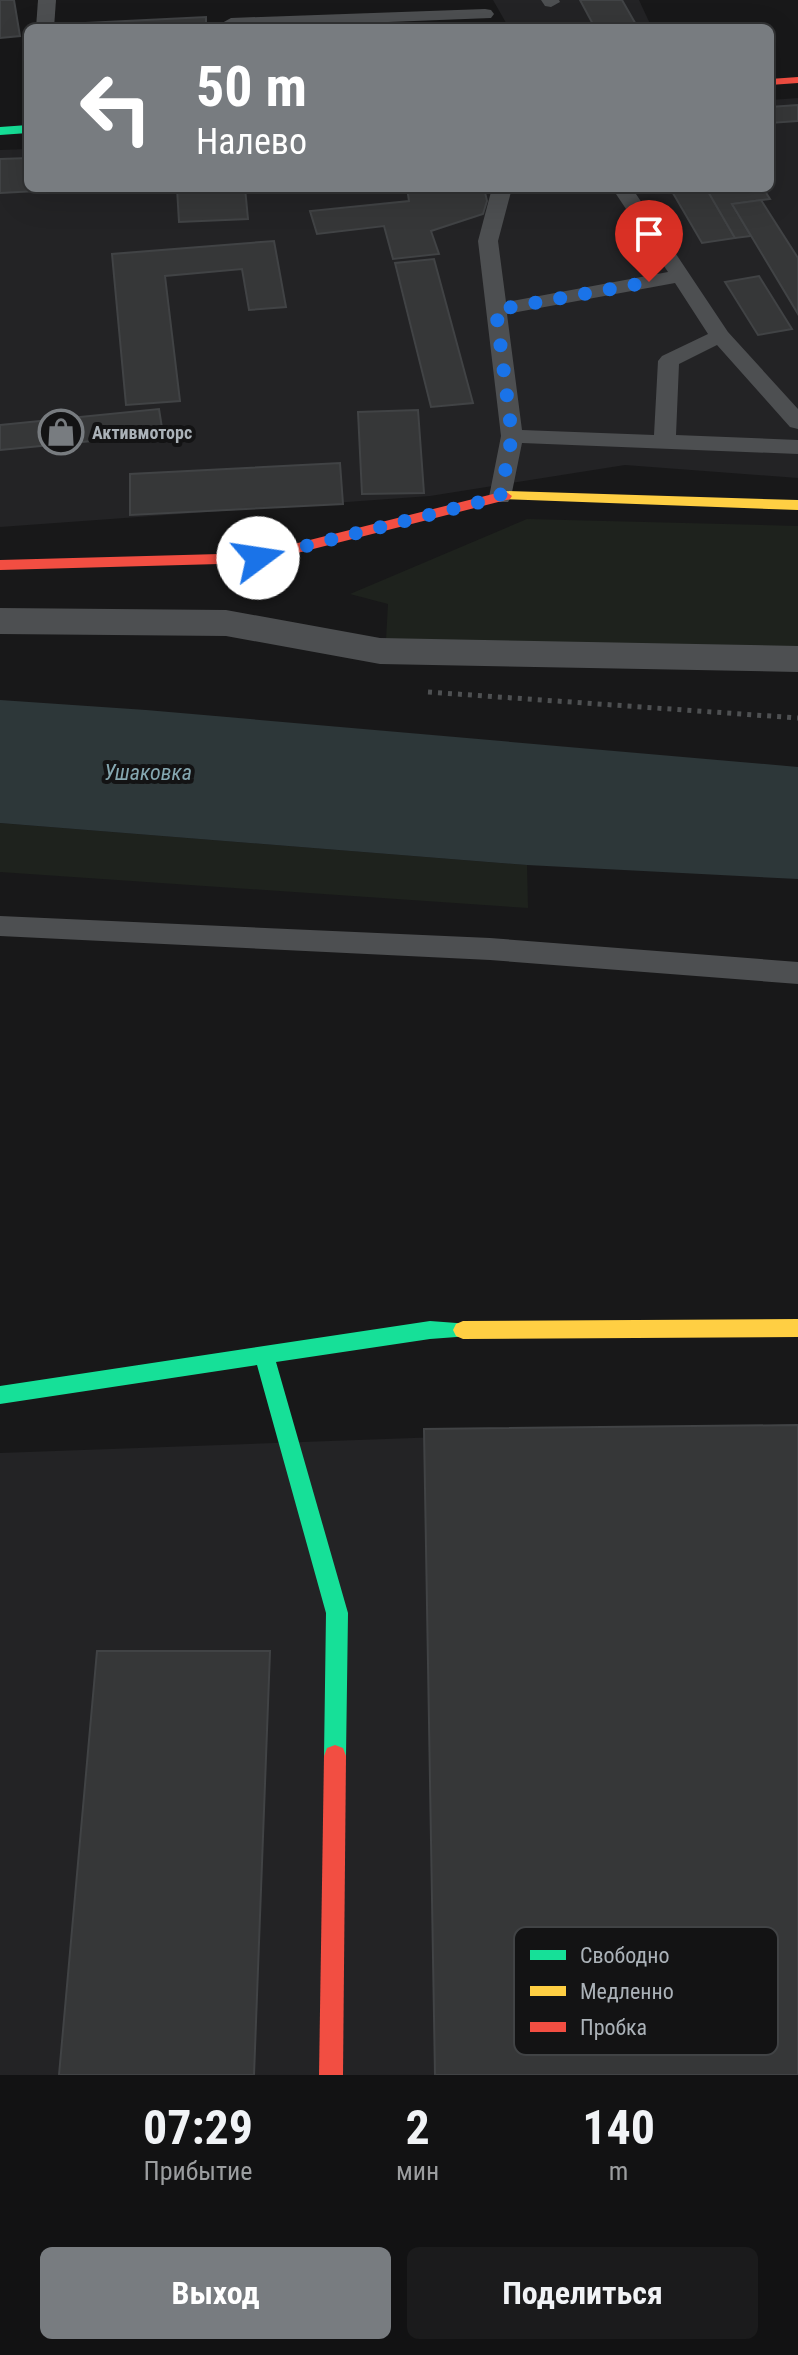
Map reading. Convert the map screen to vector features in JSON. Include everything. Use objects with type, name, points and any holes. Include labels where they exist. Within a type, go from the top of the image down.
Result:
[{"type":"street","points":[[774,82],[798,80]]},
{"type":"street","points":[[0,131],[24,129]]},
{"type":"street","points":[[0,565],[258,558],[513,494],[798,505]]},
{"type":"street","points":[[0,621],[226,623],[380,651],[798,659]]},
{"type":"street","points":[[0,1395],[430,1330],[798,1328]]},
{"type":"street","points":[[264,1355],[337,1613],[331,2075]]},
{"type":"lane","points":[[45,24],[47,0]]},
{"type":"lane","points":[[229,0],[232,24]]},
{"type":"lane","points":[[274,24],[483,14]]},
{"type":"lane","points":[[500,497],[512,436],[488,241],[501,192]]},
{"type":"lane","points":[[625,192],[720,336],[798,422]]},
{"type":"lane","points":[[496,310],[679,276]]},
{"type":"lane","points":[[665,442],[669,361],[720,336]]},
{"type":"lane","points":[[512,436],[798,447]]},
{"type":"lane","points":[[0,926],[490,949],[798,973]]},
{"type":"shaded area","points":[[493,0],[639,0],[650,24],[507,24]]},
{"type":"shaded area","points":[[798,98],[798,478],[625,465],[430,496],[0,527],[0,150],[24,149],[24,192],[774,192],[774,100]]},
{"type":"shaded area","points":[[527,519],[798,526],[798,666],[385,658],[388,604],[350,594]]},
{"type":"shaded area","points":[[0,823],[527,865],[528,908],[0,872]]},
{"type":"shaded area","points":[[798,1424],[798,2075],[0,2075],[0,1453]]},
{"type":"water","name":"Ушаковка","points":[[0,700],[798,767],[798,879],[527,865],[0,823]]},
{"type":"building","points":[[0,0],[14,0],[20,36],[0,38]]},
{"type":"building","points":[[580,0],[622,0],[636,24],[593,24]]},
{"type":"building","points":[[206,17],[206,24],[86,23]]},
{"type":"building","points":[[798,105],[798,121],[774,123],[774,107]]},
{"type":"building","points":[[24,158],[24,192],[0,193],[0,159]]},
{"type":"building","points":[[177,192],[245,192],[248,219],[179,222]]},
{"type":"building","points":[[408,192],[485,192],[487,201],[483,214],[431,231],[439,254],[393,259],[384,226],[317,234],[310,211],[409,201]]},
{"type":"building","points":[[672,192],[708,192],[735,238],[702,243]]},
{"type":"building","points":[[708,192],[766,192],[770,199],[732,204],[751,236],[735,238]]},
{"type":"building","points":[[761,200],[798,258],[798,314],[732,204]]},
{"type":"building","points":[[274,241],[286,307],[249,310],[242,269],[165,276],[180,401],[126,405],[112,254]]},
{"type":"building","points":[[434,259],[473,403],[431,407],[395,263]]},
{"type":"building","points":[[759,276],[792,329],[758,335],[725,282]]},
{"type":"building","points":[[159,409],[163,434],[0,450],[0,425]]},
{"type":"building","points":[[418,410],[424,493],[362,494],[358,412]]},
{"type":"building","points":[[340,463],[343,504],[130,515],[130,474]]},
{"type":"building","points":[[798,1425],[798,2075],[435,2075],[424,1429]]},
{"type":"building","points":[[97,1651],[270,1651],[254,2075],[59,2075]]},
{"type":"traffic: fast","points":[[0,131],[24,129]]},
{"type":"traffic: fast","points":[[0,1395],[430,1330],[463,1330]]},
{"type":"traffic: fast","points":[[264,1355],[337,1613],[335,1756]]},
{"type":"traffic: slow","points":[[505,496],[798,505]]},
{"type":"traffic: slow","points":[[463,1330],[798,1328]]},
{"type":"traffic: jam","points":[[774,82],[798,80]]},
{"type":"traffic: jam","points":[[0,565],[258,558],[505,496]]},
{"type":"traffic: jam","points":[[331,2075],[335,1756]]},
{"type":"place","name":"Активмоторс","points":[[61,432]]},
{"type":"route","points":[[258,558],[500,497],[512,436],[496,310],[649,282]]}]
